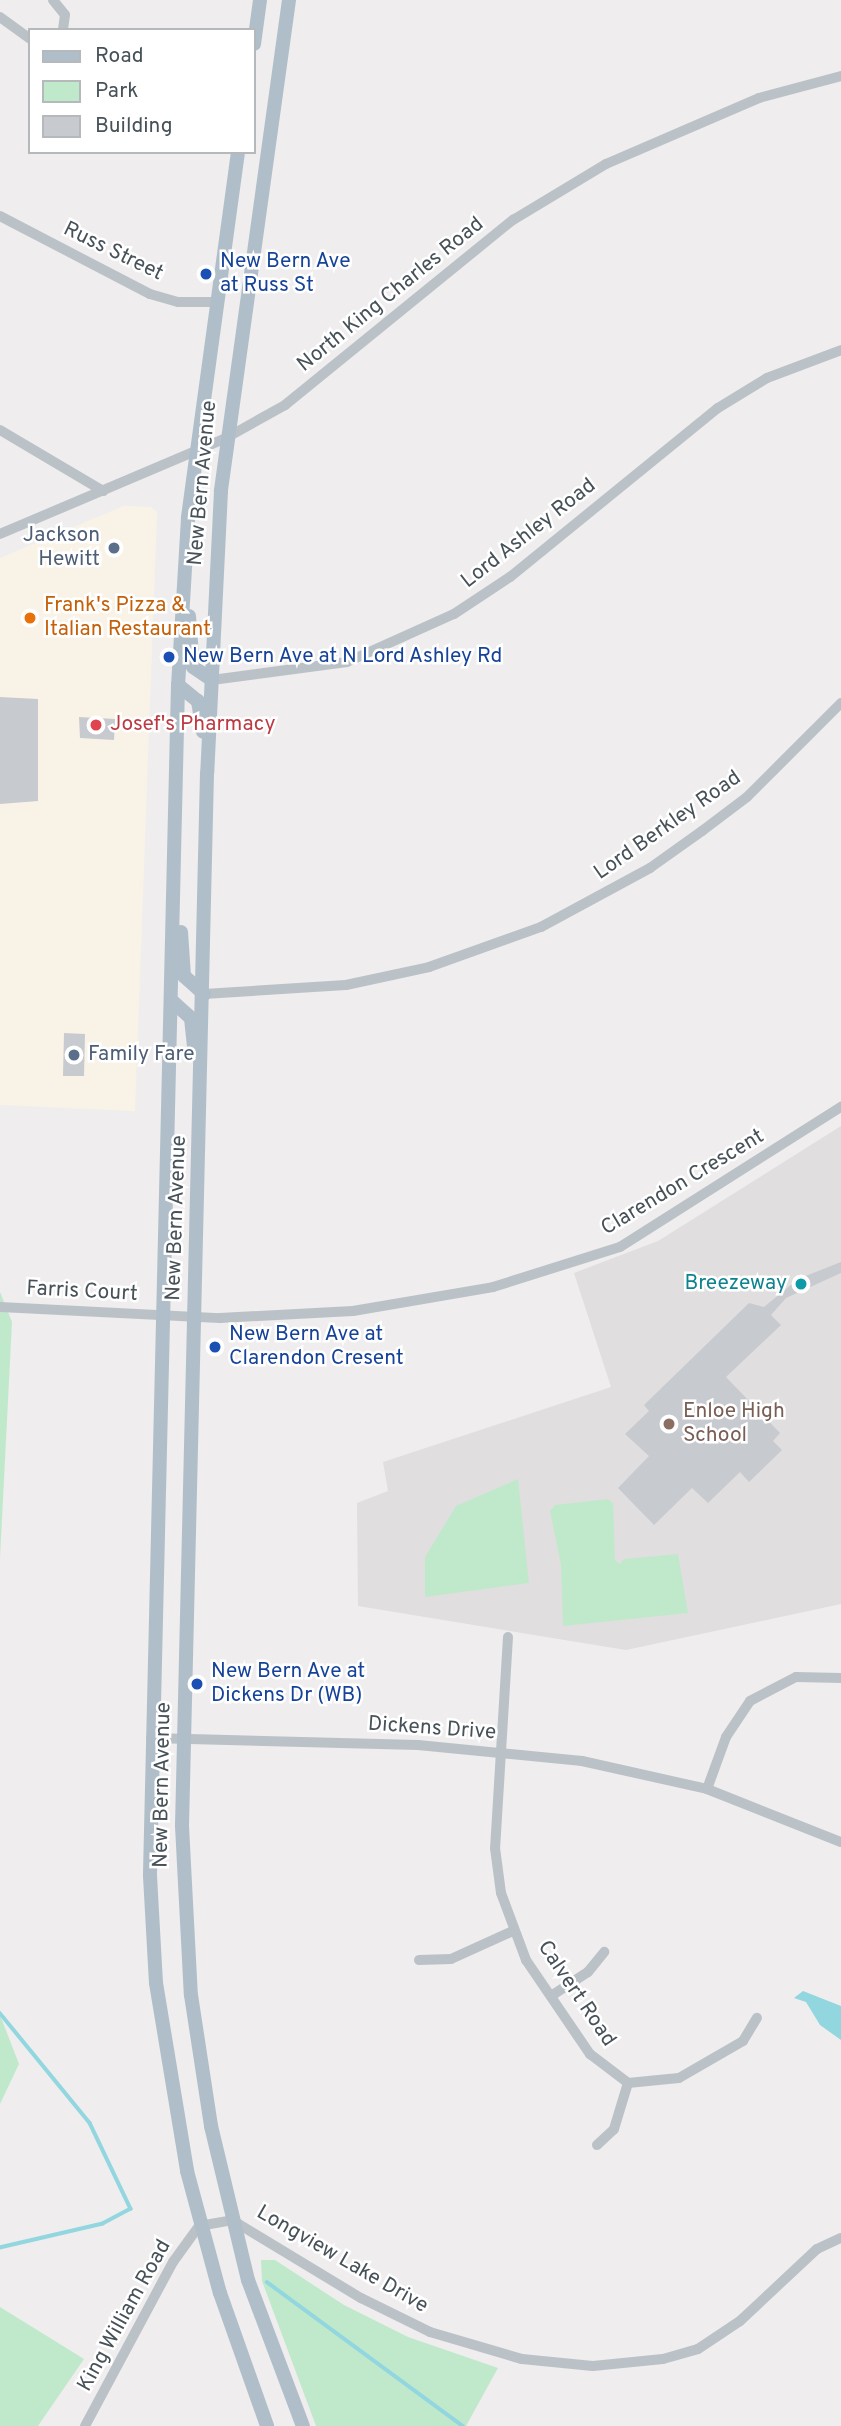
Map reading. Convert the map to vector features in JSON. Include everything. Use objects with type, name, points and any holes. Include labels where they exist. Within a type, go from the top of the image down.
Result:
[{"type":"main road","points":[[256,29],[260,0]]},
{"type":"main road","name":"New Bern Avenue","points":[[289,0],[226,438],[212,680],[182,1885],[191,1995],[232,2220],[252,2292],[303,2426]]},
{"type":"main road","name":"New Bern Avenue","points":[[238,154],[196,449],[184,572],[178,685],[172,1001],[151,1738],[150,1875],[156,1983],[199,2226],[267,2426]]},
{"type":"main road","points":[[184,572],[193,667],[212,680]]},
{"type":"main road","points":[[178,685],[198,701],[207,823]]},
{"type":"main road","points":[[174,890],[184,976],[204,994]]},
{"type":"main road","points":[[172,1001],[191,1018],[201,1120]]},
{"type":"street","points":[[53,0],[65,15],[63,28]]},
{"type":"street","points":[[0,17],[28,38]]},
{"type":"street","name":"North King Charles Road","points":[[0,534],[226,438],[327,375],[409,300],[513,220],[607,164],[759,98],[841,76]]},
{"type":"street","name":"Russ Street","points":[[0,216],[128,285],[178,302],[215,302]]},
{"type":"street","name":"Lord Ashley Road","points":[[212,680],[338,664],[443,620],[510,577],[718,408],[778,373],[841,350]]},
{"type":"street","points":[[0,430],[103,491]]},
{"type":"street","name":"Lord Berkley Road","points":[[204,994],[346,985],[429,967],[541,927],[650,868],[702,831],[747,797],[841,703]]},
{"type":"street","name":"Clarendon Crescent","points":[[163,1316],[195,1317],[404,1304],[493,1287],[593,1258],[650,1230],[841,1107]]},
{"type":"street","name":"Farris Court","points":[[0,1307],[163,1316]]},
{"type":"street","name":"Calvert Road","points":[[508,1637],[496,1872],[513,1931],[551,1996],[590,2054],[628,2083]]},
{"type":"street","points":[[707,1789],[726,1737],[750,1701],[796,1677],[841,1678]]},
{"type":"street","name":"Dickens Drive","points":[[151,1738],[418,1745],[635,1769],[707,1789],[841,1842]]},
{"type":"street","points":[[419,1960],[451,1959],[513,1931]]},
{"type":"street","points":[[551,1996],[588,1972],[604,1952]]},
{"type":"street","points":[[597,2145],[614,2129],[628,2083],[678,2078],[743,2041],[757,2018]]},
{"type":"street","name":"Longview Lake Drive","points":[[199,2226],[232,2220],[361,2298],[430,2332],[522,2359],[593,2366],[663,2359],[698,2349],[740,2321],[817,2249],[841,2238]]},
{"type":"street","name":"King William Road","points":[[85,2426],[173,2262],[199,2226]]},
{"type":"shaded area","points":[[124,506],[151,507],[157,512],[135,1111],[0,1105],[0,558]]},
{"type":"shaded area","name":"Enloe High School","points":[[841,1126],[841,1604],[626,1650],[358,1606],[357,1503],[388,1491],[383,1462],[611,1387],[574,1273],[658,1241]]},
{"type":"green space","points":[[0,1292],[12,1322],[0,1558]]},
{"type":"green space","points":[[518,1479],[529,1583],[425,1597],[425,1557],[456,1506]]},
{"type":"green space","points":[[608,1499],[613,1503],[615,1560],[620,1564],[624,1559],[678,1554],[688,1613],[563,1626],[561,1565],[550,1511],[555,1505]]},
{"type":"green space","points":[[0,2015],[19,2064],[0,2104]]},
{"type":"green space","points":[[261,2260],[275,2260],[344,2305],[408,2337],[498,2368],[466,2426],[316,2426],[262,2281]]},
{"type":"green space","points":[[0,2307],[84,2359],[38,2426],[0,2426]]},
{"type":"water","points":[[803,1991],[841,2006],[841,2040],[820,2025],[806,2002],[794,1998]]},
{"type":"building","points":[[0,697],[38,699],[38,801],[0,804]]},
{"type":"building","name":"Josef's Pharmacy","points":[[79,717],[115,719],[114,740],[80,738]]},
{"type":"building","name":"Family Fare","points":[[64,1033],[85,1034],[84,1076],[63,1076]]},
{"type":"building","points":[[841,1262],[841,1273],[786,1298],[771,1315],[781,1325],[726,1377],[780,1433],[773,1441],[782,1450],[749,1482],[740,1472],[708,1503],[692,1488],[654,1525],[618,1488],[649,1456],[625,1434],[649,1411],[644,1405],[749,1303],[764,1307],[798,1279]]},
{"type":"waterway","points":[[0,2013],[90,2123],[131,2209],[103,2224],[0,2248]]},
{"type":"waterway","points":[[267,2282],[463,2426]]},
{"type":"place","name":"New Bern Ave at Russ St","points":[[206,274]]},
{"type":"place","name":"Jackson Hewitt","points":[[114,548]]},
{"type":"place","name":"Frank's Pizza & Italian Restaurant","points":[[30,618]]},
{"type":"place","name":"New Bern Ave at N Lord Ashley Rd","points":[[169,657]]},
{"type":"place","name":"Josef's Pharmacy","points":[[96,725]]},
{"type":"place","name":"Family Fare","points":[[74,1055]]},
{"type":"place","name":"Breezeway","points":[[801,1284]]},
{"type":"place","name":"New Bern Ave at Clarendon Cresent","points":[[215,1347]]},
{"type":"place","name":"Enloe High School","points":[[669,1424]]},
{"type":"place","name":"New Bern Ave at Dickens Dr (WB)","points":[[197,1684]]}]
